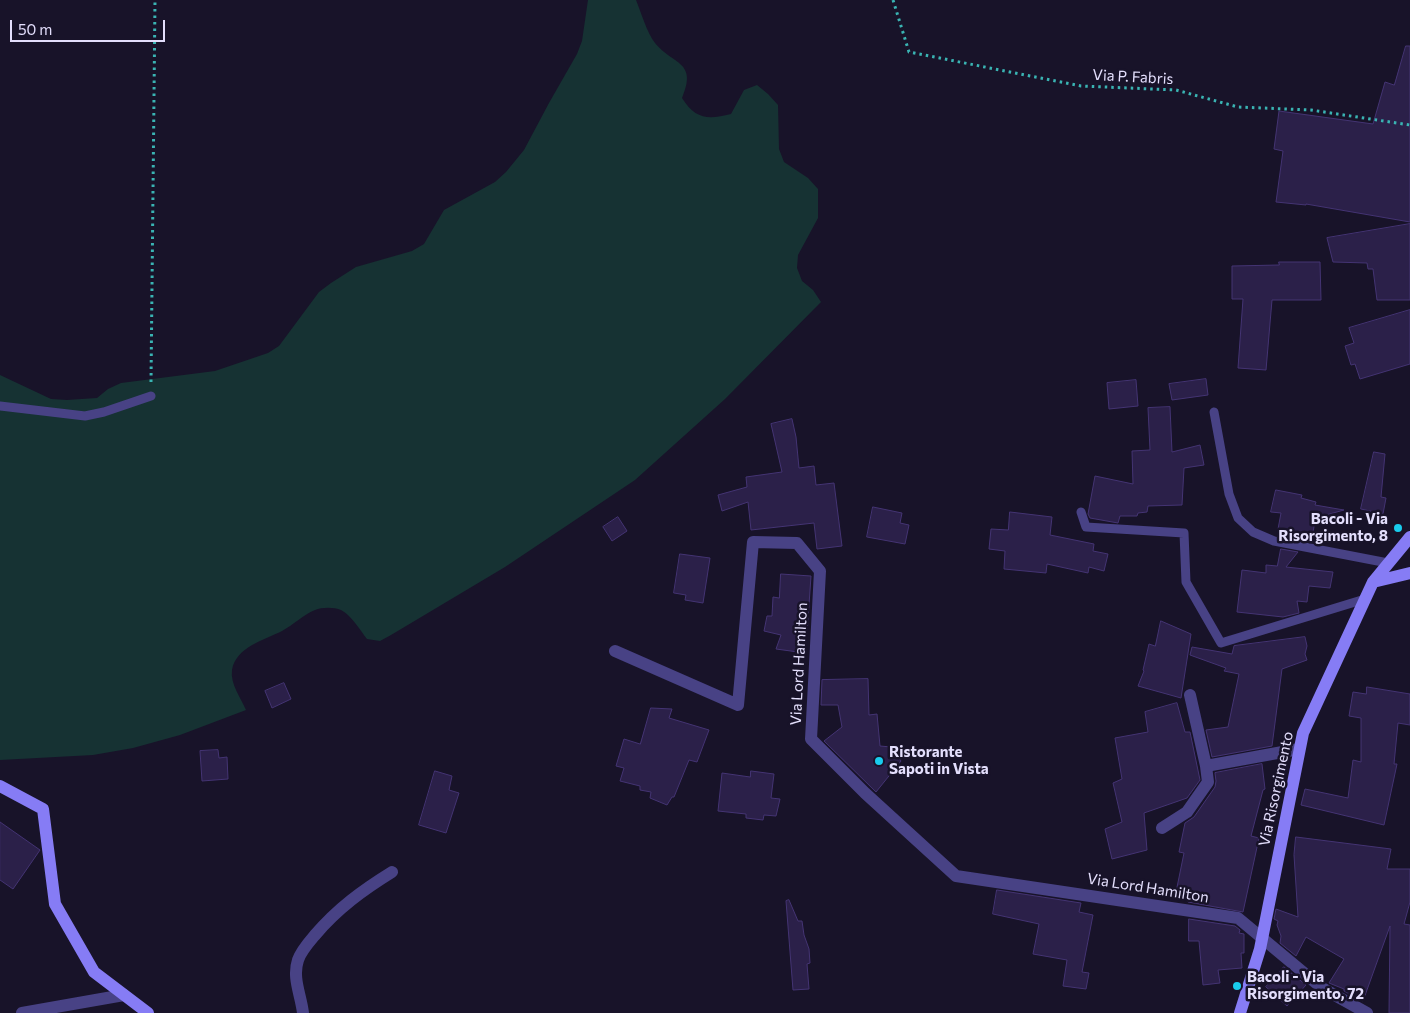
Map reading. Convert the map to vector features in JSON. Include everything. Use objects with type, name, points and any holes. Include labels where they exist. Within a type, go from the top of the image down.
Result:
[{"type":"main road","name":"Via Risorgimento","points":[[1240,1013],[1262,939],[1303,733],[1373,582],[1410,537]]},
{"type":"main road","points":[[1373,582],[1410,573]]},
{"type":"main road","points":[[0,786],[43,809],[55,904],[94,972],[148,1013]]},
{"type":"street","name":"Via Lord Hamilton","points":[[615,651],[738,705],[754,542],[797,543],[820,571],[811,740],[865,793],[956,876],[1238,918],[1262,939]]},
{"type":"street","points":[[1162,828],[1188,812],[1208,782],[1190,695]]},
{"type":"street","points":[[1206,766],[1299,750]]},
{"type":"street","points":[[303,1013],[302,1001],[296,983],[298,960],[309,942],[337,911],[358,894],[392,872]]},
{"type":"street","points":[[1262,939],[1322,988],[1368,1013]]},
{"type":"street","points":[[22,1013],[124,995]]},
{"type":"lane","points":[[0,406],[85,416],[104,412],[151,396]]},
{"type":"lane","points":[[1214,412],[1229,494],[1238,518],[1253,532],[1274,541],[1388,563]]},
{"type":"lane","points":[[1081,512],[1086,527],[1184,533],[1186,582],[1221,644],[1365,599]]},
{"type":"path","points":[[151,396],[155,0]]},
{"type":"path","name":"Via P. Fabris","points":[[893,0],[908,52],[1082,86],[1176,90],[1238,107],[1311,110],[1410,125]]},
{"type":"green space","points":[[588,0],[636,0],[652,39],[685,70],[687,77],[682,98],[697,114],[715,117],[731,114],[744,90],[757,85],[778,105],[779,149],[784,162],[808,178],[818,189],[818,218],[798,255],[797,268],[802,281],[813,290],[821,302],[725,399],[635,480],[505,567],[391,635],[380,641],[367,639],[352,619],[341,610],[332,608],[318,609],[282,631],[252,645],[239,655],[232,670],[232,675],[234,686],[246,710],[180,735],[133,748],[93,755],[0,760],[0,375],[51,399],[97,398],[108,389],[121,383],[215,371],[268,353],[279,346],[319,292],[356,267],[412,251],[424,244],[444,210],[495,182],[506,172],[524,150],[577,54],[582,41]]},
{"type":"building","points":[[1406,46],[1410,46],[1410,222],[1306,204],[1276,202],[1283,151],[1274,149],[1279,111],[1373,124],[1385,82],[1394,85]]},
{"type":"building","points":[[1410,224],[1410,300],[1377,300],[1373,269],[1368,269],[1367,263],[1333,262],[1327,238]]},
{"type":"building","points":[[1279,262],[1320,262],[1321,300],[1272,300],[1266,370],[1238,368],[1243,299],[1232,299],[1232,266],[1279,265]]},
{"type":"building","points":[[1410,310],[1410,364],[1360,379],[1355,364],[1351,365],[1345,346],[1354,343],[1349,328]]},
{"type":"building","points":[[1206,379],[1208,395],[1172,400],[1169,384]]},
{"type":"building","points":[[1136,380],[1138,406],[1109,409],[1107,383]]},
{"type":"building","points":[[1170,407],[1172,452],[1200,445],[1204,465],[1184,468],[1182,505],[1148,506],[1147,512],[1138,513],[1137,516],[1120,516],[1118,523],[1090,518],[1088,514],[1095,476],[1133,484],[1132,451],[1150,450],[1148,408]]},
{"type":"building","points":[[792,419],[799,468],[814,466],[816,485],[834,483],[842,546],[817,549],[814,523],[751,530],[748,502],[722,511],[718,495],[747,487],[746,477],[782,472],[771,424]]},
{"type":"building","points":[[1374,452],[1385,454],[1381,497],[1386,498],[1383,514],[1361,509]]},
{"type":"building","points":[[1276,490],[1302,495],[1301,498],[1316,502],[1315,505],[1344,510],[1315,518],[1313,534],[1307,541],[1284,537],[1285,531],[1278,529],[1281,513],[1271,512]]},
{"type":"building","points":[[873,507],[902,513],[900,523],[909,525],[905,544],[867,537]]},
{"type":"building","points":[[1010,512],[1052,517],[1050,535],[1094,544],[1093,551],[1108,554],[1104,571],[1089,567],[1088,573],[1047,564],[1046,573],[1004,569],[1005,551],[989,549],[991,529],[1008,530]]},
{"type":"building","points":[[618,517],[627,531],[612,541],[603,527]]},
{"type":"building","points":[[1281,549],[1298,552],[1286,567],[1333,572],[1330,588],[1309,586],[1307,602],[1297,601],[1299,613],[1283,617],[1237,612],[1242,570],[1266,573],[1266,565],[1277,566]]},
{"type":"building","points":[[680,554],[710,558],[703,603],[685,600],[686,595],[674,593]]},
{"type":"building","points":[[781,574],[811,576],[807,634],[800,634],[798,652],[776,649],[781,635],[764,631],[767,616],[772,616],[773,597],[779,598]]},
{"type":"building","points":[[1161,621],[1191,634],[1181,698],[1138,686],[1144,671],[1149,644],[1155,646]]},
{"type":"building","points":[[1305,637],[1307,660],[1282,669],[1272,746],[1212,757],[1206,730],[1228,727],[1239,674],[1224,671],[1226,668],[1190,655],[1192,647],[1232,654],[1234,646]]},
{"type":"building","points":[[868,679],[869,715],[877,714],[880,746],[891,747],[901,761],[876,792],[824,741],[842,727],[838,705],[821,705],[822,680]]},
{"type":"building","points":[[284,683],[291,699],[272,708],[265,691]]},
{"type":"building","points":[[1367,687],[1410,694],[1410,725],[1398,723],[1394,764],[1397,764],[1384,825],[1301,805],[1305,789],[1348,798],[1353,760],[1361,762],[1361,718],[1349,716],[1353,692],[1366,694]]},
{"type":"building","points":[[1177,703],[1185,732],[1190,732],[1200,780],[1187,798],[1144,813],[1147,850],[1112,859],[1105,829],[1122,822],[1113,783],[1122,779],[1115,738],[1148,732],[1145,712]]},
{"type":"building","points":[[651,708],[672,709],[669,718],[709,730],[697,762],[689,760],[674,797],[672,797],[667,805],[650,798],[651,792],[640,790],[640,786],[620,781],[624,768],[616,766],[624,739],[640,744]]},
{"type":"building","points":[[218,750],[219,758],[227,757],[228,779],[202,781],[200,751]]},
{"type":"building","points":[[1262,764],[1265,789],[1263,790],[1251,836],[1259,838],[1243,912],[1188,902],[1188,900],[1175,897],[1184,853],[1179,852],[1185,823],[1194,817],[1215,787],[1215,773]]},
{"type":"building","points":[[435,771],[452,776],[449,790],[459,793],[446,833],[419,825]]},
{"type":"building","points":[[751,771],[774,774],[771,798],[780,799],[776,816],[764,815],[763,820],[746,818],[746,814],[718,811],[722,773],[750,777]]},
{"type":"building","points":[[0,822],[40,850],[13,889],[0,880]]},
{"type":"building","points":[[1296,837],[1391,849],[1387,869],[1410,869],[1410,902],[1404,924],[1410,925],[1410,1013],[1389,1013],[1390,926],[1363,1001],[1344,991],[1344,989],[1329,983],[1344,959],[1306,937],[1296,956],[1280,943],[1281,936],[1277,925],[1278,921],[1274,919],[1276,909],[1298,917],[1294,855]]},
{"type":"building","points":[[997,890],[1081,903],[1079,912],[1093,915],[1082,972],[1089,973],[1086,989],[1063,986],[1067,960],[1033,954],[1039,924],[993,914]]},
{"type":"building","points":[[789,900],[798,921],[802,921],[809,949],[810,963],[807,964],[809,989],[793,990],[786,901]]},
{"type":"building","points":[[1189,919],[1235,926],[1240,930],[1239,933],[1244,934],[1244,953],[1241,953],[1242,968],[1218,970],[1220,983],[1203,985],[1199,941],[1189,941]]},
{"type":"building","points":[[1284,967],[1306,985],[1287,1006],[1266,987]]},
{"type":"place","name":"Bacoli - Via Risorgimento, 8","points":[[1398,528]]},
{"type":"place","name":"Ristorante Sapoti in Vista","points":[[879,761]]},
{"type":"place","name":"Bacoli - Via Risorgimento, 72","points":[[1237,986]]}]
